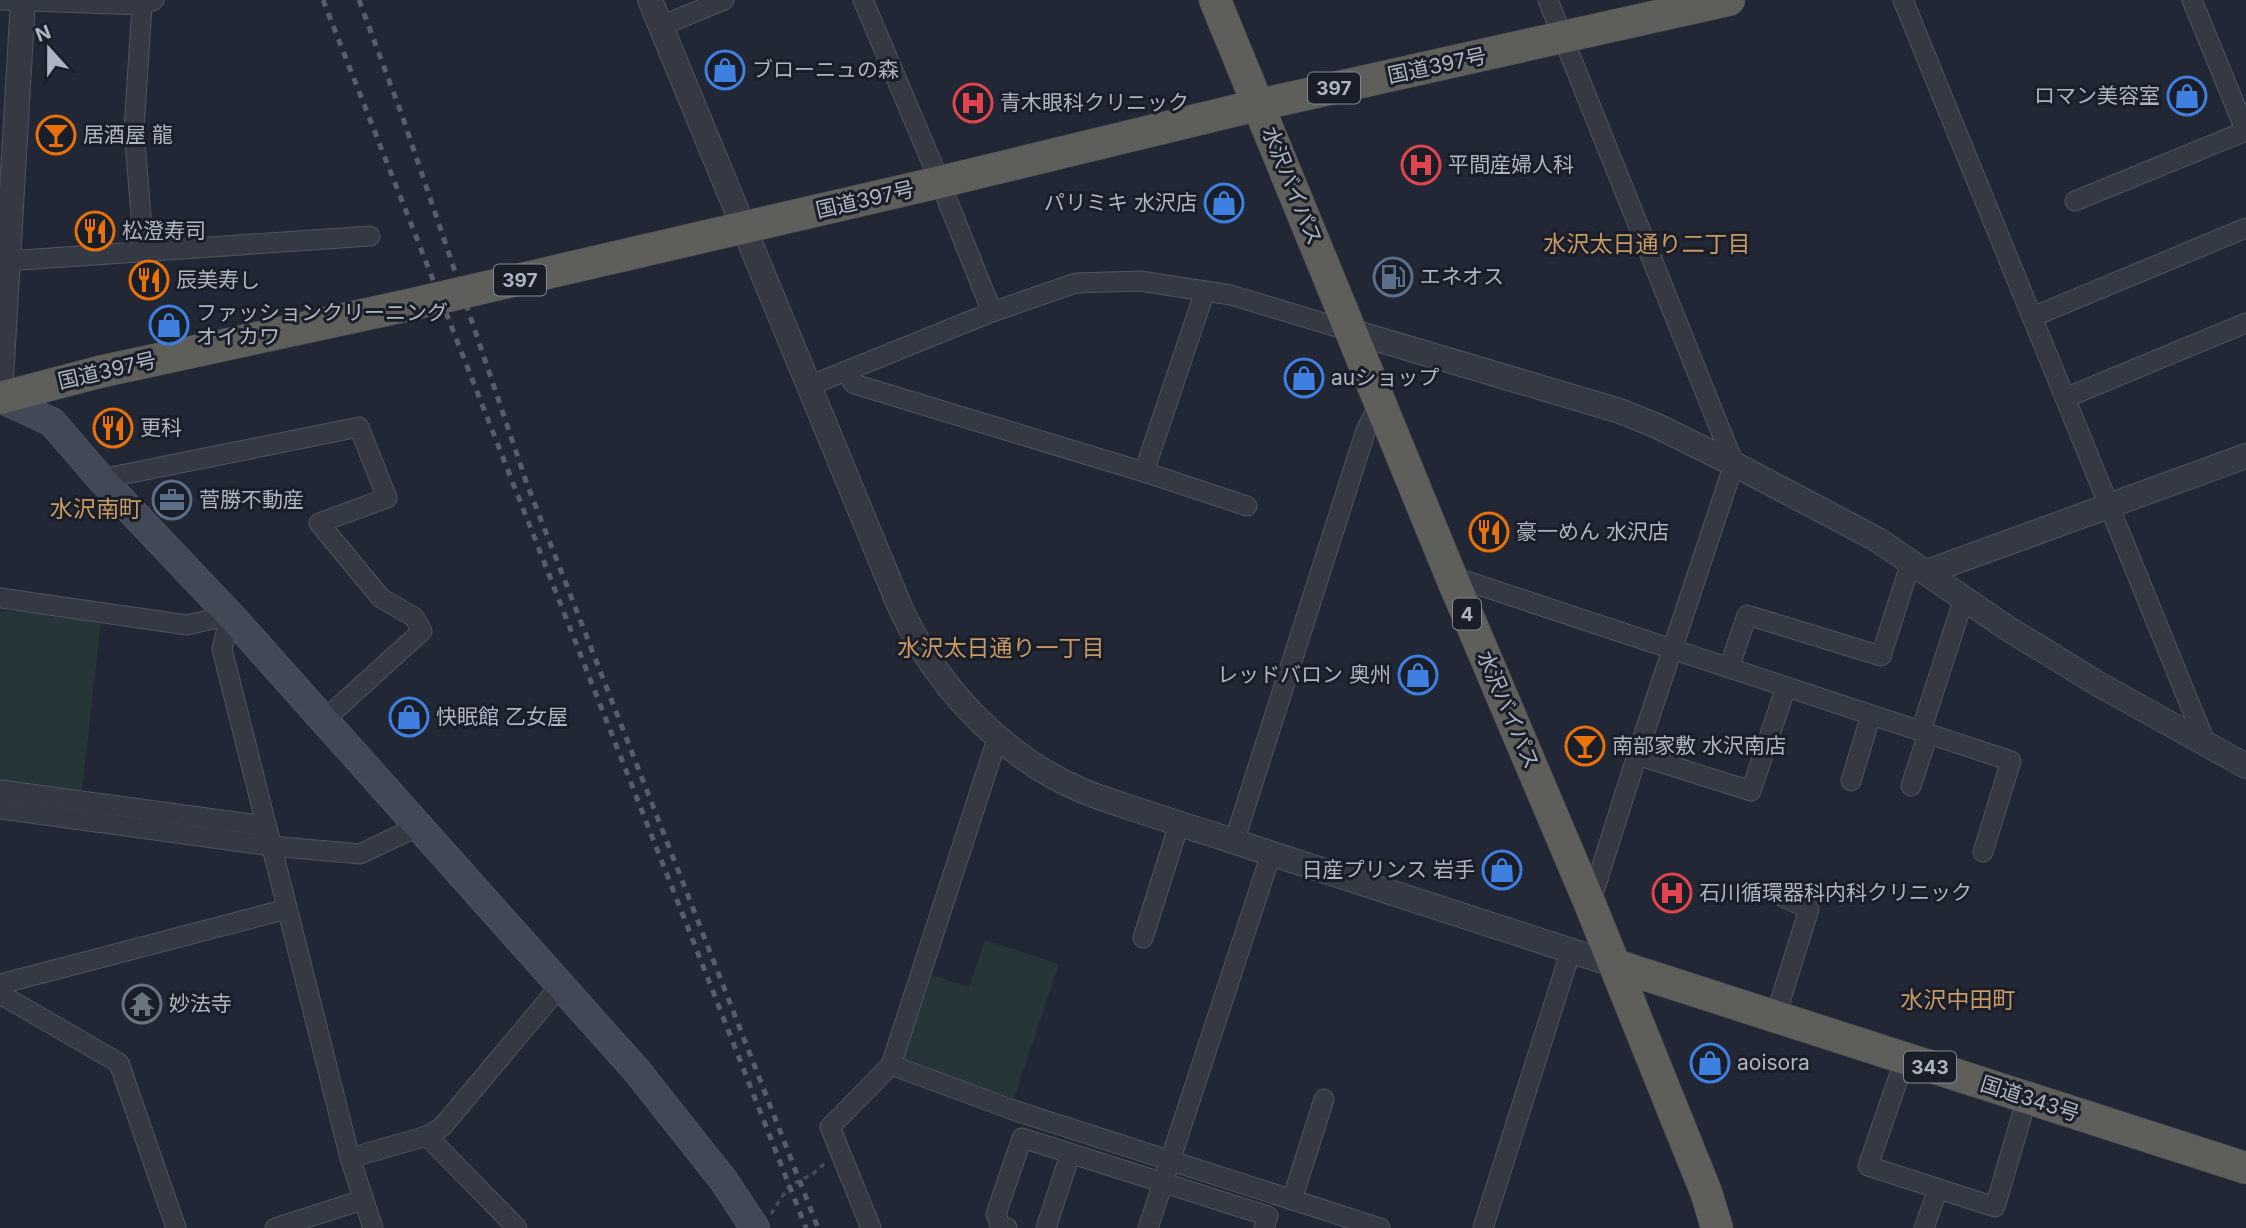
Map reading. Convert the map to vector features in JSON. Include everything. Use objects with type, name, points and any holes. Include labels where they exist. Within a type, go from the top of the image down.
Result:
[{"type":"highway","name":"水沢バイパス","points":[[1215,0],[1451,576],[1615,965],[1706,1192],[1717,1228]]},
{"type":"highway","name":"国道397号","points":[[0,397],[99,372],[435,299],[940,182],[1258,105],[1729,0]]},
{"type":"highway","name":"国道343号","points":[[1615,965],[2246,1168]]},
{"type":"main road","points":[[0,397],[52,422],[101,479],[230,615],[561,985],[762,1223]]},
{"type":"street","points":[[0,397],[16,0],[148,3],[134,129],[144,253]]},
{"type":"street","points":[[650,0],[900,607],[936,670],[962,701],[998,736],[1036,766],[1081,790],[1615,965]]},
{"type":"street","points":[[661,26],[724,0]]},
{"type":"street","points":[[863,0],[992,312]]},
{"type":"street","points":[[1548,0],[1734,464],[1590,904]]},
{"type":"street","points":[[1903,0],[2206,744]]},
{"type":"street","points":[[2075,201],[2246,132],[2192,0]]},
{"type":"street","points":[[2032,317],[2246,228]]},
{"type":"street","points":[[7,261],[370,236]]},
{"type":"street","points":[[809,386],[992,312],[1076,283],[1140,281],[1231,295],[1619,411],[1657,426],[1878,540],[2007,628],[2100,685],[2246,766]]},
{"type":"street","points":[[1144,472],[1205,291]]},
{"type":"street","points":[[2065,398],[2246,323]]},
{"type":"street","points":[[846,372],[854,384],[1247,506]]},
{"type":"street","points":[[1234,842],[1366,430],[1380,403]]},
{"type":"street","points":[[101,479],[359,427],[387,498],[320,523],[381,598],[414,617],[422,631],[324,720]]},
{"type":"street","points":[[1729,668],[1747,615],[1881,656],[1919,567],[2109,506],[2246,456]]},
{"type":"street","points":[[1451,576],[2011,761],[1983,852]]},
{"type":"street","points":[[0,598],[187,625],[230,615],[222,649],[349,1158],[373,1228]]},
{"type":"street","points":[[1911,786],[1924,732],[1964,598]]},
{"type":"street","points":[[1637,755],[1751,791],[1786,687]]},
{"type":"street","points":[[1851,781],[1871,715]]},
{"type":"street","points":[[871,1228],[830,1127],[891,1065],[998,736]]},
{"type":"street","points":[[0,790],[265,826]]},
{"type":"street","points":[[0,809],[272,846],[360,854],[419,826]]},
{"type":"street","points":[[1143,938],[1179,824]]},
{"type":"street","points":[[1148,1228],[1271,854]]},
{"type":"street","points":[[1775,1018],[1809,909],[1785,898]]},
{"type":"street","points":[[0,984],[287,909]]},
{"type":"street","points":[[1483,1228],[1571,950]]},
{"type":"street","points":[[349,1158],[427,1136],[442,1127],[561,985]]},
{"type":"street","points":[[0,994],[119,1062],[176,1228]]},
{"type":"street","points":[[1905,1059],[1868,1166],[1938,1189],[1994,1206],[2027,1098]]},
{"type":"street","points":[[891,1065],[1016,1111],[1380,1228]]},
{"type":"street","points":[[1292,1199],[1324,1099]]},
{"type":"street","points":[[427,1136],[517,1228]]},
{"type":"street","points":[[1007,1228],[1000,1224],[996,1214],[1022,1138],[1268,1216],[1264,1228]]},
{"type":"street","points":[[1046,1228],[1070,1155]]},
{"type":"street","points":[[1924,1228],[1938,1189]]},
{"type":"street","points":[[275,1228],[362,1200]]},
{"type":"path","points":[[762,1223],[789,1186],[813,1174],[839,1150]]},
{"type":"shaded area","points":[[0,610],[101,621],[82,791],[0,783]]},
{"type":"shaded area","points":[[985,940],[1059,964],[1014,1098],[903,1061],[932,975],[969,987]]},
{"type":"railway","points":[[323,0],[806,1228]]},
{"type":"railway","points":[[359,0],[403,118],[527,484],[818,1228]]},
{"type":"place","name":"ブローニュの森","points":[[725,70]]},
{"type":"place","name":"ロマン美容室","points":[[2187,96]]},
{"type":"place","name":"青木眼科クリニック","points":[[973,103]]},
{"type":"place","name":"居酒屋 龍","points":[[56,135]]},
{"type":"place","name":"平間産婦人科","points":[[1421,165]]},
{"type":"place","name":"パリミキ 水沢店","points":[[1224,203]]},
{"type":"place","name":"松澄寿司","points":[[95,231]]},
{"type":"place","name":"エネオス","points":[[1393,277]]},
{"type":"place","name":"辰美寿し","points":[[149,280]]},
{"type":"place","name":"ファッションクリーニング オイカワ","points":[[169,325]]},
{"type":"place","name":"auショップ","points":[[1304,378]]},
{"type":"place","name":"更科","points":[[113,428]]},
{"type":"place","name":"菅勝不動産","points":[[172,500]]},
{"type":"place","name":"豪一めん 水沢店","points":[[1489,532]]},
{"type":"place","name":"レッドバロン 奥州","points":[[1418,675]]},
{"type":"place","name":"快眠館 乙女屋","points":[[409,717]]},
{"type":"place","name":"南部家敷 水沢南店","points":[[1585,746]]},
{"type":"place","name":"日産プリンス 岩手","points":[[1502,870]]},
{"type":"place","name":"石川循環器科内科クリニック","points":[[1672,893]]},
{"type":"place","name":"妙法寺","points":[[142,1004]]},
{"type":"place","name":"aoisora","points":[[1710,1063]]},
{"type":"district","name":"水沢太日通り二丁目","points":[[1647,244]]},
{"type":"district","name":"水沢南町","points":[[96,509]]},
{"type":"district","name":"水沢太日通り一丁目","points":[[1001,648]]},
{"type":"district","name":"水沢中田町","points":[[1958,1000]]}]
